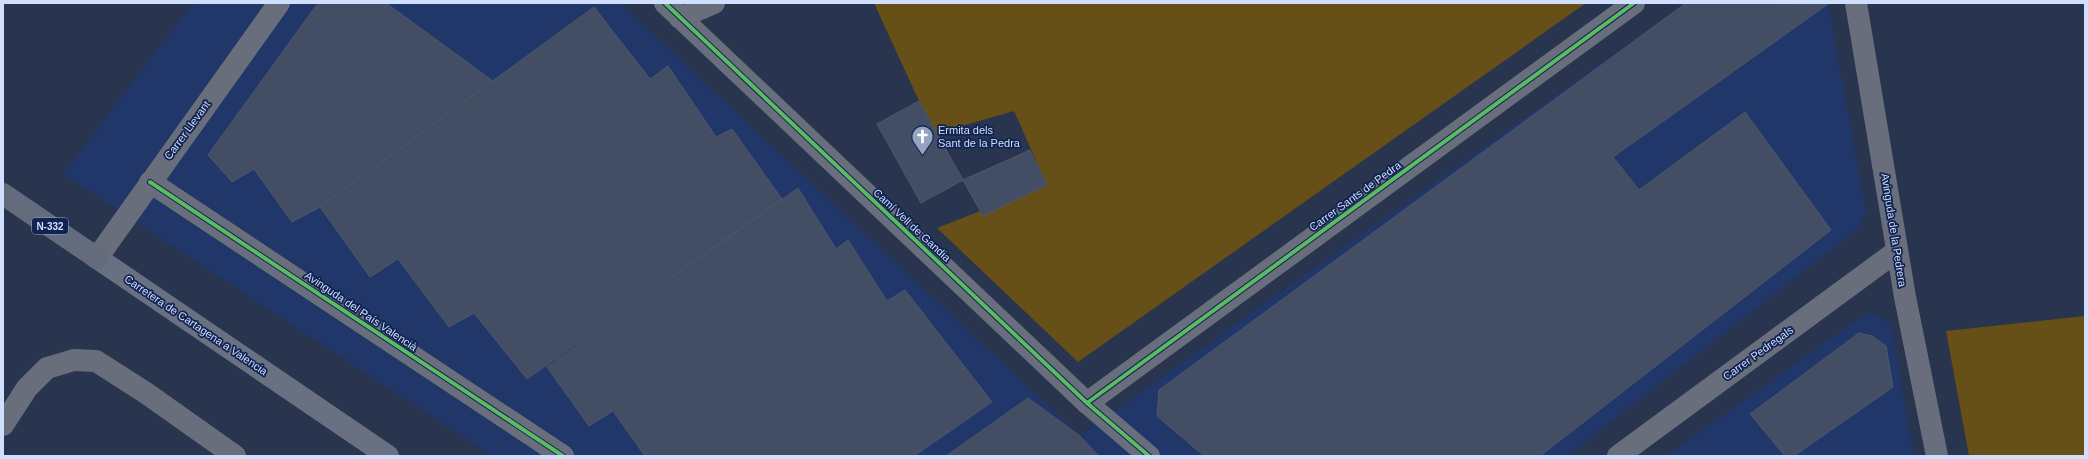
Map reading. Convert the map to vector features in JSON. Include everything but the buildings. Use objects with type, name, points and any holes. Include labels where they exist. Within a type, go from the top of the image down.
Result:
[{"type":"highway","name":"Carretera de Cartagena a Valencia","points":[[3,194],[97,258]]},
{"type":"main road","name":"Carretera de Cartagena a Valencia","points":[[97,258],[388,456]]},
{"type":"street","name":"Carrer Llevant","points":[[97,258],[279,3]]},
{"type":"street","points":[[673,10],[714,3]]},
{"type":"street","name":"Carrer Sants de Pedra","points":[[1086,403],[1634,3]]},
{"type":"street","name":"Avinguda de la Pedrera","points":[[1856,3],[1897,251],[1937,456]]},
{"type":"street","name":"Camí Vell de Gandia","points":[[673,10],[1086,403],[1149,456]]},
{"type":"street","name":"Avinguda del País Valencià","points":[[150,182],[563,456]]},
{"type":"street","name":"Carrer Pedregals","points":[[1618,456],[1897,251]]},
{"type":"street","points":[[3,425],[26,388],[47,368],[74,360],[96,361],[146,393],[235,456]]},
{"type":"shaded area","points":[[193,3],[629,3],[623,6],[1080,436],[1685,3],[1828,4],[1866,211],[1858,229],[1567,456],[492,456],[63,174]]},
{"type":"shaded area","points":[[874,3],[1586,3],[1078,362],[937,228],[1047,185],[1014,111],[937,133],[919,101]]},
{"type":"shaded area","points":[[1868,312],[1891,323],[1914,456],[1666,456]]},
{"type":"shaded area","points":[[2085,316],[2085,456],[1969,456],[1946,331]]},
{"type":"cycle path","points":[[665,3],[1087,403],[1149,456]]},
{"type":"cycle path","points":[[1087,403],[1634,3]]},
{"type":"cycle path","points":[[150,182],[563,456]]},
{"type":"place","name":"Ermita dels Sant de la Pedra","points":[[922,156]]}]
